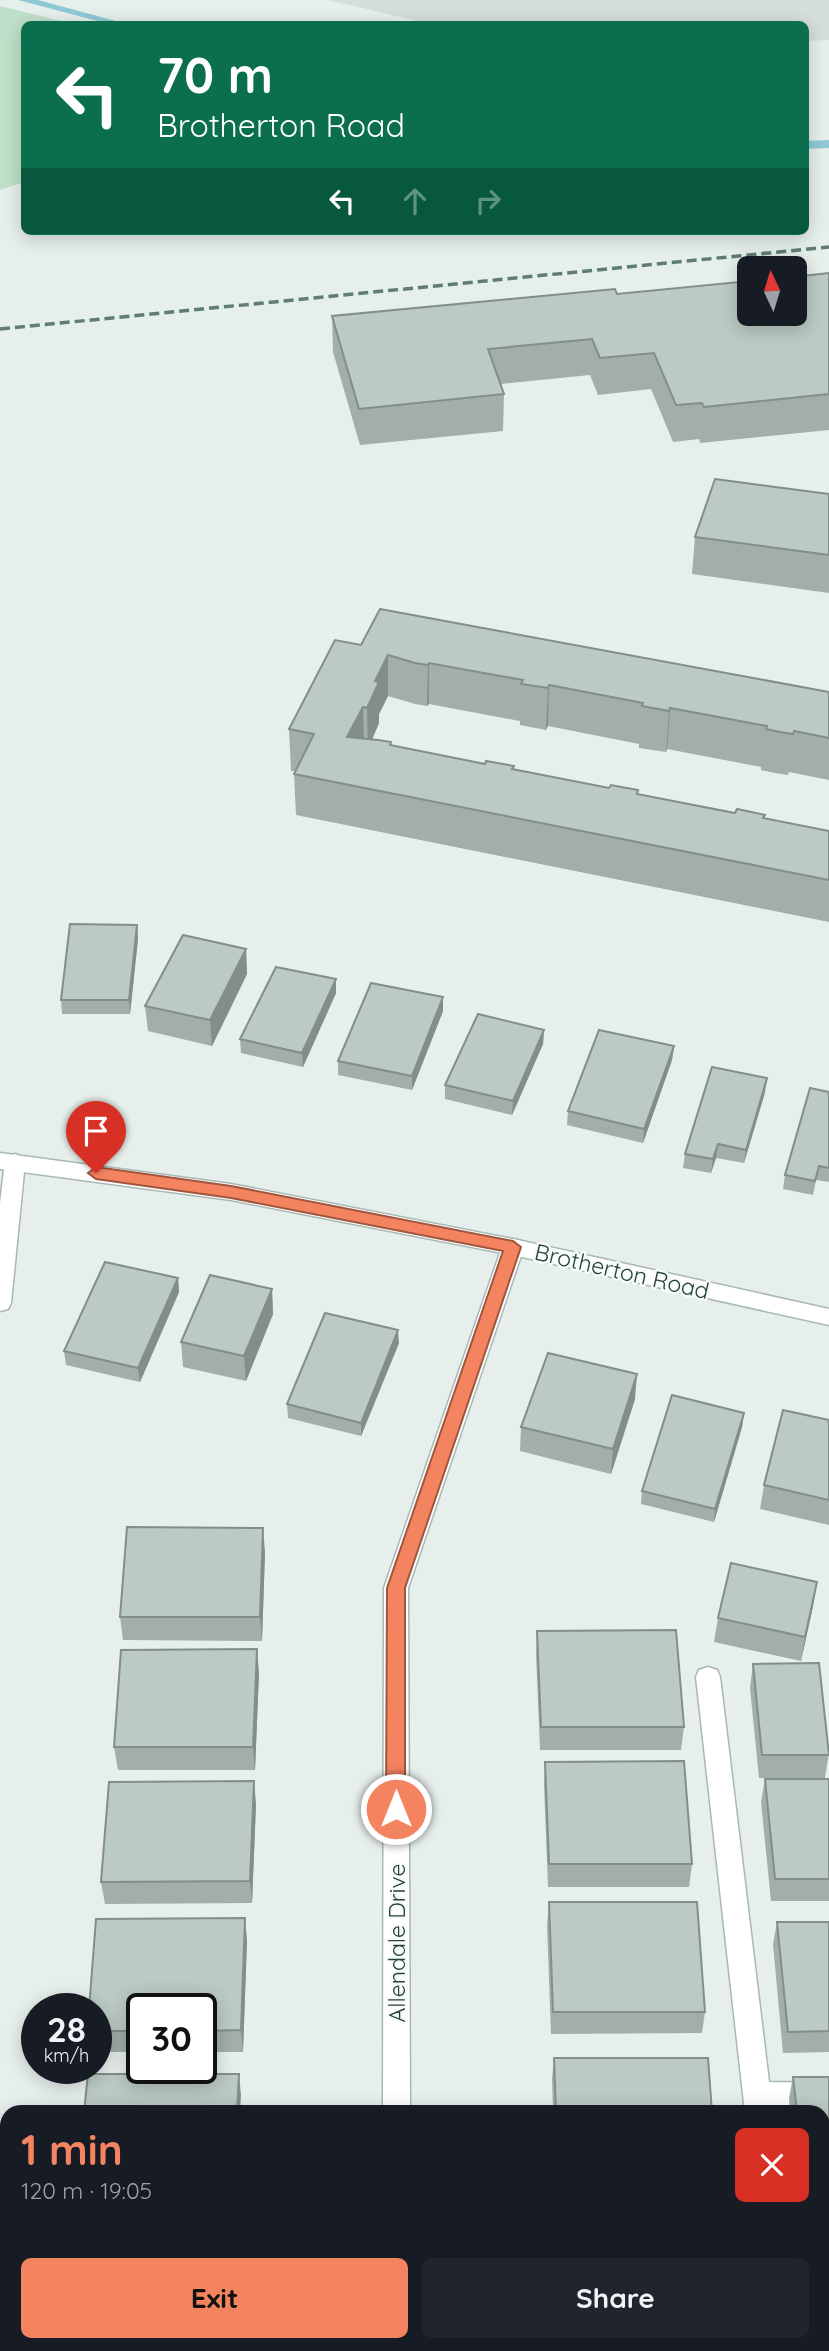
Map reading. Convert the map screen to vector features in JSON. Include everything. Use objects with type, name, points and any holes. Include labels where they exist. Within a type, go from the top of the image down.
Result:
[{"type":"street","name":"Brotherton Road","points":[[8,1161],[231,1192],[513,1247],[829,1317]]},
{"type":"street","points":[[0,1303],[8,1161]]},
{"type":"street","name":"Allendale Drive","points":[[396,2105],[396,1588],[513,1247]]},
{"type":"street","points":[[708,1677],[758,2104],[829,2096]]},
{"type":"shaded area","points":[[327,0],[829,0],[829,40],[809,41],[809,21],[418,21]]},
{"type":"green space","points":[[0,6],[61,21],[21,21],[21,183],[0,190]]},
{"type":"building","points":[[829,273],[829,394],[704,407],[702,403],[676,405],[654,353],[600,358],[592,339],[488,349],[504,394],[359,409],[332,316],[615,289],[617,294],[737,282],[737,326],[807,326],[807,276]]},
{"type":"building","points":[[715,479],[829,494],[829,555],[695,537]]},
{"type":"building","points":[[380,609],[829,692],[829,738],[794,731],[793,734],[780,732],[766,729],[767,726],[670,708],[669,711],[642,706],[643,703],[549,685],[548,688],[521,684],[523,680],[429,663],[415,663],[388,655],[375,681],[379,682],[367,708],[363,707],[347,737],[391,742],[390,745],[485,764],[486,761],[514,766],[512,769],[609,788],[611,785],[638,790],[637,794],[735,813],[737,809],[765,815],[763,818],[829,831],[829,880],[294,774],[314,734],[289,729],[335,640],[361,645]]},
{"type":"building","points":[[70,924],[137,925],[129,1000],[61,1000]]},
{"type":"building","points":[[183,935],[246,949],[210,1020],[145,1006]]},
{"type":"building","points":[[276,967],[336,979],[302,1053],[240,1039]]},
{"type":"building","points":[[371,983],[443,997],[412,1076],[338,1061]]},
{"type":"building","points":[[478,1014],[544,1030],[513,1101],[445,1085]]},
{"type":"building","points":[[599,1030],[674,1046],[644,1129],[568,1111]]},
{"type":"building","points":[[712,1067],[767,1078],[746,1150],[718,1144],[713,1159],[685,1154]]},
{"type":"building","points":[[810,1088],[829,1092],[829,1168],[819,1166],[815,1181],[785,1175]]},
{"type":"building","points":[[105,1262],[178,1278],[138,1368],[64,1351]]},
{"type":"building","points":[[210,1275],[272,1289],[244,1356],[181,1342]]},
{"type":"building","points":[[325,1313],[398,1330],[361,1423],[287,1404]]},
{"type":"building","points":[[548,1353],[637,1374],[613,1449],[521,1427]]},
{"type":"building","points":[[672,1395],[744,1413],[715,1509],[642,1491]]},
{"type":"building","points":[[783,1410],[829,1420],[829,1500],[764,1485]]},
{"type":"building","points":[[127,1527],[263,1528],[260,1617],[120,1617]]},
{"type":"building","points":[[731,1563],[817,1582],[805,1637],[718,1618]]},
{"type":"building","points":[[676,1630],[684,1727],[541,1727],[537,1631]]},
{"type":"building","points":[[257,1649],[253,1747],[114,1747],[121,1650]]},
{"type":"building","points":[[819,1663],[829,1755],[762,1755],[753,1664]]},
{"type":"building","points":[[684,1761],[692,1864],[549,1864],[545,1762]]},
{"type":"building","points":[[765,1779],[829,1779],[829,1879],[775,1879]]},
{"type":"building","points":[[254,1781],[250,1881],[101,1882],[109,1782]]},
{"type":"building","points":[[549,1902],[697,1902],[705,2012],[553,2012]]},
{"type":"building","points":[[245,1918],[241,2030],[217,2031],[217,1993],[126,1993],[126,2031],[112,2031],[112,1993],[90,1993],[96,1919]]},
{"type":"building","points":[[777,1922],[829,1922],[829,2031],[788,2032]]},
{"type":"building","points":[[554,2058],[708,2058],[711,2105],[556,2105]]},
{"type":"building","points":[[112,2074],[126,2074],[126,2084],[217,2084],[217,2074],[239,2074],[237,2105],[85,2105],[87,2084],[112,2084]]},
{"type":"building","points":[[793,2077],[829,2077],[829,2105],[796,2105]]},
{"type":"waterway","points":[[24,0],[109,21]]},
{"type":"waterway","points":[[809,145],[829,144]]},
{"type":"railway","points":[[0,329],[829,247]]},
{"type":"route","points":[[96,1173],[231,1192],[513,1247],[396,1588],[396,1809]]}]
